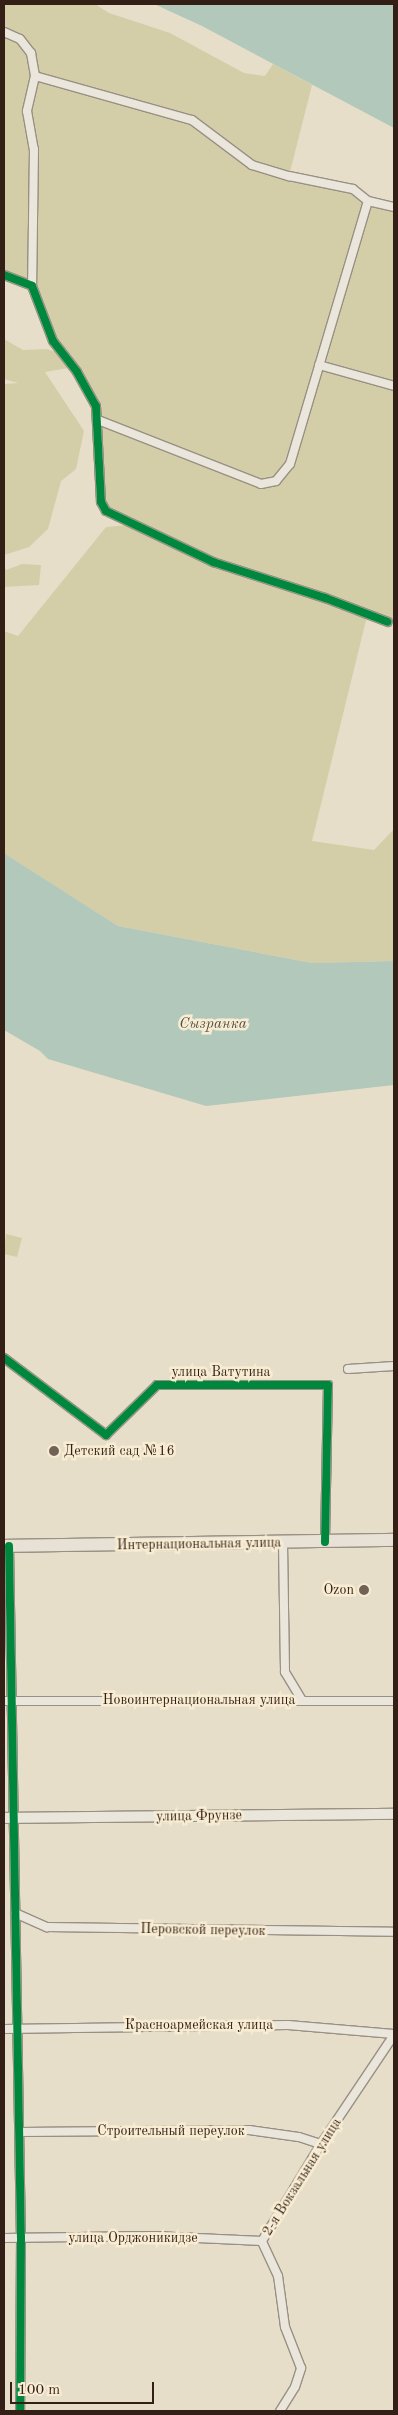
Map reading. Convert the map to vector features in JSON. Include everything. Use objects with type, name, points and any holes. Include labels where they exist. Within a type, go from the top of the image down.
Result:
[{"type":"main road","name":"Интернациональная улица","points":[[6,1546],[394,1540]]},
{"type":"street","points":[[4,32],[20,39],[31,53],[35,76],[27,111],[34,149],[32,286],[53,341],[77,372],[96,406],[101,502],[106,511],[117,519],[214,562],[325,598],[388,622]]},
{"type":"street","points":[[35,76],[192,120],[252,165],[289,176],[353,189],[368,201],[394,207]]},
{"type":"street","points":[[98,420],[261,484],[276,481],[290,464],[368,201]]},
{"type":"street","points":[[4,275],[32,286]]},
{"type":"street","points":[[320,365],[394,386]]},
{"type":"street","name":"улица Ватутина","points":[[4,1358],[106,1434],[157,1385],[328,1385],[325,1542]]},
{"type":"street","points":[[348,1369],[394,1366]]},
{"type":"street","points":[[283,1543],[285,1672],[302,1700]]},
{"type":"street","points":[[6,1546],[8,1817],[15,1912],[21,2238],[20,2411]]},
{"type":"street","name":"Новоинтернациональная улица","points":[[8,1700],[394,1701]]},
{"type":"street","name":"улица Фрунзе","points":[[8,1817],[394,1814]]},
{"type":"street","name":"Перовской переулок","points":[[15,1912],[47,1928],[394,1932]]},
{"type":"street","name":"Красноармейская улица","points":[[4,2028],[288,2025],[394,2035]]},
{"type":"street","name":"2-я Вокзальная улица","points":[[280,2411],[295,2387],[301,2368],[285,2327],[278,2276],[262,2241],[321,2144],[394,2035]]},
{"type":"street","name":"Строительный переулок","points":[[19,2132],[249,2130],[299,2136],[321,2144]]},
{"type":"street","name":"улица Орджоникидзе","points":[[4,2238],[154,2236],[262,2241]]},
{"type":"shaded area","points":[[4,4],[95,4],[109,13],[170,33],[244,73],[265,76],[273,64],[312,85],[289,176],[353,189],[368,201],[394,207],[394,621],[368,612],[312,841],[374,850],[394,829],[394,961],[312,963],[118,926],[4,853],[4,631],[18,636],[106,527],[129,525],[101,502],[98,413],[63,355],[68,368],[45,372],[84,431],[76,469],[61,481],[48,529],[29,547],[4,555],[4,384],[18,383],[4,379],[4,339],[23,350],[47,349],[62,354],[32,286],[4,275]]},
{"type":"shaded area","points":[[22,564],[41,565],[39,585],[4,587],[4,566],[6,570]]},
{"type":"shaded area","points":[[6,1234],[22,1238],[17,1257],[4,1254]]},
{"type":"water","points":[[154,4],[394,4],[394,128],[202,26]]},
{"type":"water","name":"Сызранка","points":[[4,853],[118,926],[312,963],[394,961],[394,1085],[206,1106],[48,1059],[40,1051],[4,1030]]},
{"type":"cycle path","points":[[4,275],[32,286],[53,341],[77,372],[96,406],[101,502],[106,511],[213,562],[325,598],[388,622]]},
{"type":"cycle path","points":[[4,1358],[106,1435],[157,1385],[328,1385],[325,1542]]},
{"type":"cycle path","points":[[9,1546],[21,2238],[20,2411]]},
{"type":"place","name":"Детский сад №16","points":[[54,1451]]},
{"type":"place","name":"Ozon","points":[[364,1590]]}]
